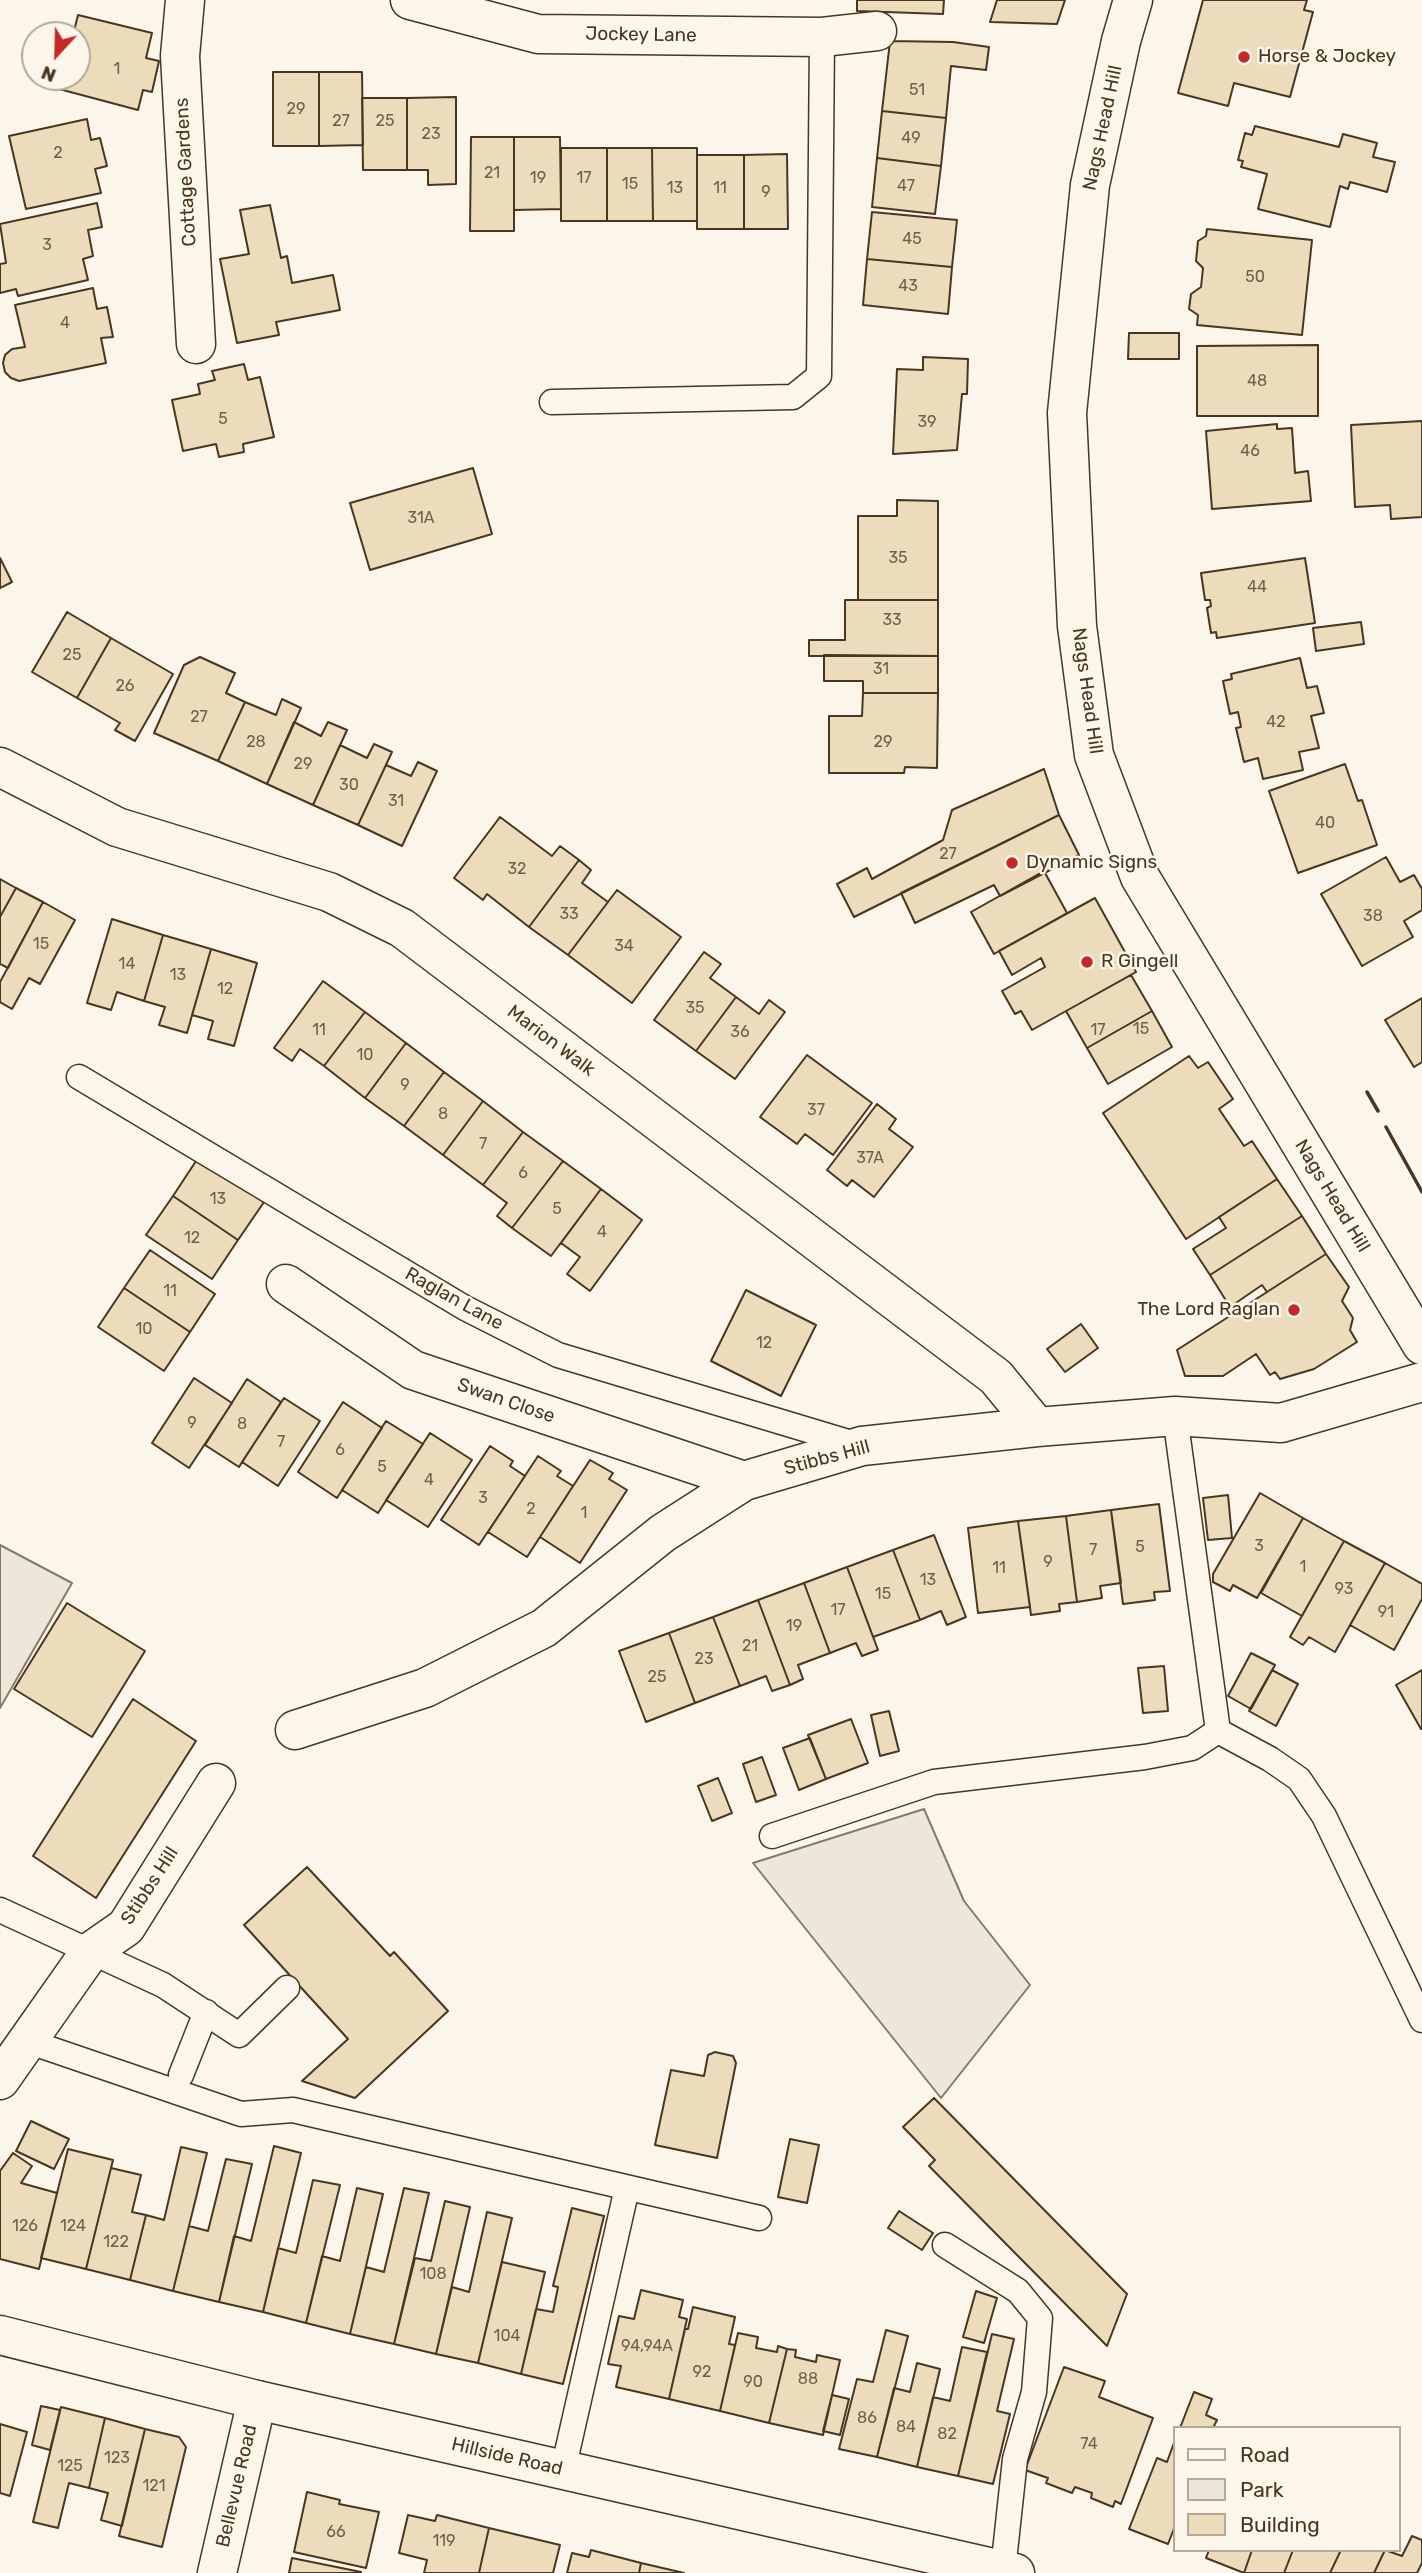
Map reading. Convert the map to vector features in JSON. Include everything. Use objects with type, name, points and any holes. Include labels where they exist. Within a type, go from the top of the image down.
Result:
[{"type":"street","name":"Cottage Gardens","points":[[186,0],[180,56],[196,344]]},
{"type":"street","name":"Jockey Lane","points":[[410,0],[538,34],[822,37],[877,31]]},
{"type":"street","name":"Nags Head Hill","points":[[1133,0],[1121,41],[1090,185],[1067,412],[1077,626],[1094,755],[1140,877],[1422,1345]]},
{"type":"street","name":"Marion Walk","points":[[0,767],[117,827],[328,892],[402,928],[996,1377],[1037,1427]]},
{"type":"street","name":"Swan Close","points":[[286,1284],[413,1370],[744,1481]]},
{"type":"street","name":"Stibbs Hill","points":[[295,1730],[425,1688],[544,1628],[663,1533],[744,1481],[862,1446],[1037,1427],[1175,1416],[1281,1423],[1422,1382]]},
{"type":"street","name":"Stibbs Hill","points":[[0,2080],[90,1952],[126,1927],[216,1783]]},
{"type":"street","name":"Hillside Road","points":[[0,2335],[257,2400],[1009,2572]]},
{"type":"street","name":"Bellevue Road","points":[[217,2573],[257,2400]]},
{"type":"lane","points":[[552,402],[793,397],[819,376],[822,37]]},
{"type":"lane","name":"Raglan Lane","points":[[79,1077],[465,1308],[558,1355],[862,1446]]},
{"type":"lane","points":[[1175,1416],[1218,1731]]},
{"type":"lane","points":[[772,1836],[934,1782],[1145,1757],[1192,1748],[1218,1731]]},
{"type":"lane","points":[[1218,1731],[1270,1759],[1299,1779],[1324,1816],[1422,2020]]},
{"type":"lane","points":[[0,1910],[163,1985],[239,2035],[287,1989]]},
{"type":"lane","points":[[181,2076],[206,2012]]},
{"type":"lane","points":[[27,2040],[242,2115],[293,2110],[759,2218]]},
{"type":"lane","points":[[563,2470],[626,2188]]},
{"type":"lane","points":[[945,2245],[1018,2291],[1040,2318],[1034,2392],[1015,2459],[1009,2572]]},
{"type":"green space","points":[[0,1545],[72,1583],[0,1708]]},
{"type":"green space","points":[[924,1809],[964,1901],[1030,1985],[941,2098],[753,1863]]},
{"type":"building","points":[[857,0],[944,0],[943,14],[857,11]]},
{"type":"building","points":[[997,0],[1065,0],[1057,24],[990,22]]},
{"type":"building","name":"Horse & Jockey","points":[[1203,0],[1307,0],[1304,10],[1313,12],[1290,97],[1234,83],[1228,106],[1178,93]]},
{"type":"building","points":[[78,15],[152,33],[146,58],[159,61],[152,92],[143,90],[138,110],[67,91],[91,91],[91,21],[76,21]]},
{"type":"building","points":[[890,41],[953,42],[989,47],[986,70],[951,66],[946,118],[882,111]]},
{"type":"building","points":[[273,72],[319,72],[319,146],[273,146]]},
{"type":"building","points":[[319,72],[362,72],[363,145],[319,146]]},
{"type":"building","points":[[456,97],[456,184],[428,185],[428,170],[407,170],[407,98]]},
{"type":"building","points":[[362,98],[407,98],[407,170],[363,170]]},
{"type":"building","points":[[882,111],[946,118],[941,166],[877,158]]},
{"type":"building","points":[[87,119],[91,140],[100,138],[107,166],[95,169],[101,193],[26,209],[9,136]]},
{"type":"building","points":[[1255,126],[1339,147],[1343,134],[1377,143],[1373,157],[1395,162],[1387,192],[1350,182],[1348,189],[1340,186],[1330,227],[1258,209],[1267,174],[1241,167],[1243,161],[1238,160],[1245,133],[1252,135]]},
{"type":"building","points":[[471,137],[514,137],[514,231],[470,231]]},
{"type":"building","points":[[514,137],[560,137],[561,209],[514,210]]},
{"type":"building","points":[[561,148],[607,148],[607,221],[561,221]]},
{"type":"building","points":[[607,148],[652,148],[653,221],[607,221]]},
{"type":"building","points":[[652,148],[697,148],[697,221],[653,221]]},
{"type":"building","points":[[787,154],[788,229],[744,229],[744,155]]},
{"type":"building","points":[[697,155],[744,155],[744,229],[697,229]]},
{"type":"building","points":[[877,158],[941,166],[935,214],[872,207]]},
{"type":"building","points":[[97,203],[102,227],[88,230],[93,256],[83,259],[88,280],[18,296],[16,289],[0,293],[0,264],[6,263],[0,224]]},
{"type":"building","points":[[270,205],[281,258],[287,256],[292,283],[333,275],[340,310],[276,322],[279,335],[237,343],[220,259],[249,254],[240,210]]},
{"type":"building","points":[[872,212],[957,220],[952,267],[867,259]]},
{"type":"building","points":[[1207,229],[1312,240],[1302,335],[1197,325],[1198,315],[1189,309],[1191,294],[1201,287],[1203,268],[1196,261],[1198,241],[1206,236]]},
{"type":"building","points":[[867,259],[952,267],[948,314],[863,305]]},
{"type":"building","points":[[93,288],[97,309],[107,307],[113,337],[101,338],[106,363],[19,381],[11,378],[5,372],[5,355],[12,349],[25,347],[15,305]]},
{"type":"building","points":[[1129,333],[1179,333],[1179,359],[1128,359]]},
{"type":"building","points":[[1318,345],[1318,416],[1197,416],[1197,346]]},
{"type":"building","points":[[923,357],[968,359],[967,394],[962,394],[957,450],[893,454],[897,369],[923,370]]},
{"type":"building","points":[[244,364],[248,380],[260,377],[274,437],[243,444],[244,452],[219,457],[216,444],[183,451],[172,400],[200,394],[198,384],[215,380],[212,371]]},
{"type":"building","points":[[1422,421],[1422,517],[1391,519],[1390,505],[1355,507],[1351,425]]},
{"type":"building","points":[[1277,424],[1277,429],[1292,428],[1295,473],[1308,471],[1311,501],[1212,509],[1206,431]]},
{"type":"building","points":[[473,468],[492,534],[370,570],[350,503]]},
{"type":"building","points":[[897,500],[938,501],[938,600],[858,600],[858,516],[897,516]]},
{"type":"building","points":[[0,558],[12,582],[0,588]]},
{"type":"building","points":[[1305,558],[1315,623],[1217,638],[1216,632],[1211,633],[1207,608],[1211,606],[1210,600],[1205,600],[1201,573]]},
{"type":"building","points":[[845,600],[938,600],[938,656],[809,656],[809,640],[845,640]]},
{"type":"building","points":[[67,612],[111,638],[77,698],[32,672]]},
{"type":"building","points":[[1361,622],[1364,644],[1316,651],[1313,628]]},
{"type":"building","points":[[111,638],[173,674],[135,741],[115,730],[120,723],[77,698]]},
{"type":"building","points":[[824,655],[938,656],[938,693],[863,693],[863,681],[824,681]]},
{"type":"building","points":[[200,657],[235,673],[226,693],[245,702],[218,761],[154,733],[184,665]]},
{"type":"building","points":[[1300,658],[1307,688],[1317,686],[1324,713],[1311,716],[1319,748],[1299,752],[1303,770],[1263,779],[1258,758],[1244,762],[1236,728],[1241,727],[1238,712],[1230,714],[1223,681],[1232,679],[1231,674]]},
{"type":"building","points":[[863,693],[938,693],[937,768],[905,767],[904,773],[829,773],[829,716],[862,716]]},
{"type":"building","points":[[282,699],[301,708],[267,784],[218,761],[245,702],[276,715]]},
{"type":"building","points":[[294,722],[321,736],[328,722],[347,730],[313,805],[267,784]]},
{"type":"building","points":[[374,744],[392,752],[358,825],[313,805],[340,745],[367,758]]},
{"type":"building","points":[[418,762],[437,771],[402,846],[358,825],[386,765],[411,776]]},
{"type":"building","points":[[1345,764],[1358,801],[1362,800],[1377,845],[1298,873],[1269,791]]},
{"type":"building","points":[[1044,769],[1059,815],[854,917],[837,884],[867,868],[872,879],[943,840],[952,810]]},
{"type":"building","name":"Dynamic Signs","points":[[1059,815],[1079,855],[1000,896],[994,885],[915,923],[901,893]]},
{"type":"building","points":[[500,817],[552,856],[560,846],[579,860],[529,927],[487,894],[483,900],[454,878]]},
{"type":"building","points":[[1386,857],[1400,882],[1414,875],[1422,889],[1422,910],[1404,921],[1413,937],[1362,966],[1321,894]]},
{"type":"building","points":[[579,860],[591,870],[582,883],[608,902],[568,955],[529,927]]},
{"type":"building","points":[[1044,871],[1067,913],[994,954],[971,912]]},
{"type":"building","points":[[0,879],[16,888],[0,917]]},
{"type":"building","points":[[16,888],[43,902],[8,968],[0,964],[0,917]]},
{"type":"building","points":[[617,890],[681,937],[632,1003],[568,955]]},
{"type":"building","name":"R Gingell","points":[[1095,898],[1136,972],[1032,1030],[1021,1011],[1015,1014],[1002,991],[1045,967],[1041,958],[1012,975],[999,951]]},
{"type":"building","points":[[43,902],[75,920],[40,984],[29,978],[12,1009],[0,1002],[0,982]]},
{"type":"building","points":[[112,919],[163,935],[144,1001],[117,992],[111,1010],[87,1003]]},
{"type":"building","points":[[163,935],[211,949],[187,1033],[159,1025],[165,1007],[144,1001]]},
{"type":"building","points":[[211,949],[257,963],[234,1046],[208,1039],[213,1021],[192,1015]]},
{"type":"building","points":[[704,952],[721,964],[710,978],[736,997],[696,1051],[654,1020]]},
{"type":"building","points":[[1131,975],[1152,1011],[1087,1048],[1066,1011]]},
{"type":"building","points":[[323,981],[365,1012],[324,1066],[300,1049],[292,1061],[274,1048]]},
{"type":"building","points":[[736,997],[759,1014],[769,1000],[785,1012],[735,1079],[696,1051]]},
{"type":"building","points":[[1422,998],[1422,1062],[1414,1067],[1385,1020]]},
{"type":"building","points":[[1152,1011],[1172,1047],[1108,1084],[1087,1048]]},
{"type":"building","points":[[365,1012],[406,1043],[365,1098],[324,1066]]},
{"type":"building","points":[[406,1043],[444,1072],[404,1126],[365,1098]]},
{"type":"building","points":[[807,1055],[872,1103],[833,1155],[805,1134],[797,1144],[760,1117]]},
{"type":"building","points":[[1189,1056],[1198,1068],[1208,1062],[1233,1099],[1219,1109],[1244,1146],[1252,1141],[1277,1179],[1186,1239],[1103,1113]]},
{"type":"building","points":[[444,1072],[483,1101],[443,1155],[404,1126]]},
{"type":"building","points":[[483,1101],[523,1132],[483,1185],[443,1155]]},
{"type":"building","points":[[877,1104],[896,1119],[889,1129],[913,1147],[874,1197],[852,1180],[847,1186],[827,1170]]},
{"type":"building","points":[[523,1132],[563,1161],[512,1228],[497,1216],[507,1203],[483,1185]]},
{"type":"building","points":[[198,1158],[264,1202],[238,1240],[173,1196]]},
{"type":"building","points":[[563,1161],[601,1189],[551,1256],[512,1228]]},
{"type":"building","points":[[1277,1179],[1302,1216],[1210,1275],[1193,1249],[1226,1228],[1219,1217]]},
{"type":"building","points":[[601,1189],[642,1220],[590,1291],[567,1274],[580,1257],[561,1243]]},
{"type":"building","points":[[173,1196],[238,1240],[212,1279],[146,1235]]},
{"type":"building","points":[[1302,1216],[1326,1254],[1267,1292],[1262,1285],[1230,1307],[1210,1275]]},
{"type":"building","points":[[150,1250],[215,1294],[190,1332],[124,1288]]},
{"type":"building","name":"The Lord Raglan","points":[[1326,1254],[1349,1287],[1342,1301],[1353,1318],[1350,1330],[1357,1342],[1314,1369],[1280,1379],[1275,1372],[1270,1375],[1256,1354],[1223,1376],[1185,1376],[1177,1350]]},
{"type":"building","points":[[124,1288],[190,1332],[164,1371],[98,1327]]},
{"type":"building","points":[[746,1290],[816,1325],[781,1396],[711,1361]]},
{"type":"building","points":[[1081,1324],[1098,1348],[1065,1372],[1047,1349]]},
{"type":"building","points":[[194,1378],[232,1403],[189,1468],[152,1443]]},
{"type":"building","points":[[247,1379],[281,1402],[239,1467],[205,1445]]},
{"type":"building","points":[[284,1398],[320,1421],[278,1486],[242,1462]]},
{"type":"building","points":[[343,1402],[382,1428],[337,1498],[298,1472]]},
{"type":"building","points":[[386,1421],[423,1444],[378,1513],[342,1490]]},
{"type":"building","points":[[430,1433],[472,1460],[428,1527],[386,1500]]},
{"type":"building","points":[[490,1446],[513,1461],[510,1466],[525,1476],[479,1545],[441,1520]]},
{"type":"building","points":[[538,1456],[561,1471],[557,1476],[573,1486],[527,1557],[488,1532]]},
{"type":"building","points":[[590,1460],[613,1473],[609,1479],[627,1490],[580,1563],[540,1537]]},
{"type":"building","points":[[1260,1493],[1303,1518],[1257,1598],[1233,1585],[1230,1591],[1213,1582],[1213,1574]]},
{"type":"building","points":[[1228,1495],[1232,1538],[1208,1540],[1203,1498]]},
{"type":"building","points":[[1159,1504],[1170,1591],[1154,1592],[1155,1600],[1123,1604],[1111,1510]]},
{"type":"building","points":[[1111,1510],[1121,1583],[1100,1586],[1102,1598],[1077,1602],[1066,1516]]},
{"type":"building","points":[[1066,1516],[1077,1602],[1059,1604],[1060,1611],[1031,1615],[1018,1521]]},
{"type":"building","points":[[1303,1518],[1344,1541],[1302,1616],[1261,1593]]},
{"type":"building","points":[[1018,1521],[1030,1607],[978,1613],[968,1528]]},
{"type":"building","points":[[934,1535],[966,1617],[947,1625],[941,1611],[920,1620],[893,1550]]},
{"type":"building","points":[[1344,1541],[1385,1563],[1335,1652],[1309,1637],[1303,1645],[1290,1637]]},
{"type":"building","points":[[893,1550],[920,1620],[873,1637],[847,1567]]},
{"type":"building","points":[[1385,1563],[1422,1584],[1422,1599],[1394,1650],[1350,1625]]},
{"type":"building","points":[[847,1567],[878,1650],[862,1656],[856,1643],[830,1653],[804,1583]]},
{"type":"building","points":[[804,1583],[830,1653],[798,1665],[803,1679],[790,1685],[758,1600]]},
{"type":"building","points":[[758,1600],[790,1685],[772,1691],[766,1676],[740,1686],[713,1617]]},
{"type":"building","points":[[67,1603],[145,1651],[92,1737],[14,1689]]},
{"type":"building","points":[[713,1617],[740,1686],[695,1703],[669,1633]]},
{"type":"building","points":[[669,1633],[695,1703],[646,1722],[619,1651]]},
{"type":"building","points":[[1251,1653],[1275,1665],[1251,1709],[1228,1696]]},
{"type":"building","points":[[1164,1666],[1168,1711],[1143,1713],[1138,1668]]},
{"type":"building","points":[[1272,1670],[1298,1684],[1276,1726],[1249,1711]]},
{"type":"building","points":[[1422,1670],[1422,1729],[1421,1729],[1396,1685]]},
{"type":"building","points":[[133,1699],[196,1741],[96,1898],[33,1856]]},
{"type":"building","points":[[889,1711],[899,1751],[880,1756],[871,1715]]},
{"type":"building","points":[[851,1719],[868,1763],[826,1779],[808,1735]]},
{"type":"building","points":[[810,1738],[826,1779],[799,1790],[783,1748]]},
{"type":"building","points":[[762,1757],[776,1795],[756,1802],[743,1764]]},
{"type":"building","points":[[718,1778],[732,1813],[712,1821],[698,1786]]},
{"type":"building","points":[[307,1867],[390,1956],[394,1952],[448,2011],[355,2098],[302,2081],[348,2039],[244,1925]]},
{"type":"building","points":[[715,2052],[733,2056],[736,2063],[717,2158],[655,2145],[671,2070],[704,2076],[708,2055]]},
{"type":"building","points":[[934,2098],[1127,2294],[1107,2346],[929,2166],[935,2160],[903,2127]]},
{"type":"building","points":[[31,2121],[69,2139],[54,2169],[16,2151]]},
{"type":"building","points":[[790,2139],[819,2145],[807,2203],[778,2197]]},
{"type":"building","points":[[274,2146],[301,2153],[263,2312],[219,2302],[234,2236],[251,2241]]},
{"type":"building","points":[[181,2147],[207,2153],[173,2291],[130,2280],[146,2215],[164,2220]]},
{"type":"building","points":[[68,2149],[113,2160],[86,2269],[41,2258]]},
{"type":"building","points":[[13,2153],[32,2166],[21,2183],[57,2193],[39,2269],[0,2259],[0,2171]]},
{"type":"building","points":[[226,2159],[252,2164],[219,2302],[173,2291],[189,2226],[208,2231]]},
{"type":"building","points":[[111,2168],[141,2175],[132,2212],[146,2215],[130,2280],[86,2269]]},
{"type":"building","points":[[313,2180],[340,2185],[306,2323],[263,2312],[278,2248],[296,2253]]},
{"type":"building","points":[[357,2188],[383,2194],[350,2334],[306,2323],[322,2256],[340,2261]]},
{"type":"building","points":[[404,2188],[429,2193],[394,2344],[350,2334],[366,2267],[384,2272]]},
{"type":"building","points":[[445,2201],[470,2207],[436,2354],[394,2344],[415,2258],[431,2261]]},
{"type":"building","points":[[572,2208],[604,2216],[563,2384],[521,2374],[536,2309],[553,2312],[558,2287],[553,2286]]},
{"type":"building","points":[[899,2211],[933,2233],[922,2250],[888,2228]]},
{"type":"building","points":[[487,2212],[512,2218],[478,2363],[436,2354],[452,2287],[469,2292]]},
{"type":"building","points":[[502,2262],[545,2272],[521,2374],[478,2363]]},
{"type":"building","points":[[641,2290],[683,2300],[679,2317],[687,2319],[669,2399],[616,2387],[621,2366],[608,2364],[619,2316],[634,2319]]},
{"type":"building","points":[[976,2291],[997,2298],[984,2343],[963,2337]]},
{"type":"building","points":[[693,2307],[735,2317],[729,2344],[735,2345],[720,2411],[669,2399],[685,2329],[688,2329]]},
{"type":"building","points":[[886,2330],[908,2336],[877,2457],[839,2449],[857,2379],[873,2382]]},
{"type":"building","points":[[738,2333],[758,2337],[756,2348],[777,2352],[778,2346],[787,2349],[769,2423],[720,2411]]},
{"type":"building","points":[[992,2334],[1014,2339],[997,2411],[1010,2414],[993,2484],[958,2476]]},
{"type":"building","points":[[962,2347],[987,2352],[958,2476],[917,2467],[933,2397],[950,2401]]},
{"type":"building","points":[[787,2349],[796,2350],[795,2357],[816,2362],[817,2355],[840,2360],[823,2435],[769,2423]]},
{"type":"building","points":[[917,2363],[940,2369],[917,2467],[877,2457],[894,2388],[910,2392]]},
{"type":"building","points":[[1064,2367],[1105,2381],[1099,2397],[1153,2418],[1121,2504],[1115,2501],[1113,2507],[1091,2498],[1092,2493],[1075,2487],[1072,2493],[1046,2483],[1048,2478],[1025,2470]]},
{"type":"building","points":[[1194,2392],[1212,2399],[1206,2415],[1217,2420],[1214,2426],[1181,2426]]},
{"type":"building","points":[[832,2395],[849,2399],[840,2435],[823,2431]]},
{"type":"building","points":[[41,2406],[60,2410],[50,2450],[32,2445]]},
{"type":"building","points":[[61,2407],[105,2418],[89,2488],[69,2483],[58,2528],[33,2522]]},
{"type":"building","points":[[105,2418],[145,2429],[122,2526],[101,2520],[108,2493],[89,2488]]},
{"type":"building","points":[[0,2424],[27,2432],[10,2496],[0,2493]]},
{"type":"building","points":[[145,2429],[179,2437],[186,2447],[162,2547],[119,2536]]},
{"type":"building","points":[[1174,2443],[1174,2529],[1168,2544],[1129,2529],[1157,2458],[1167,2462]]},
{"type":"building","points":[[307,2492],[340,2500],[339,2504],[379,2512],[366,2568],[294,2552]]},
{"type":"building","points":[[408,2515],[435,2521],[437,2515],[489,2528],[479,2573],[424,2573],[427,2560],[399,2553]]},
{"type":"building","points":[[489,2528],[560,2545],[553,2573],[479,2573]]},
{"type":"building","points":[[1412,2536],[1422,2540],[1422,2563],[1417,2573],[1374,2573],[1384,2552],[1402,2556]]},
{"type":"building","points":[[591,2550],[641,2563],[639,2573],[567,2573],[572,2553],[589,2557]]},
{"type":"building","points":[[1208,2552],[1251,2552],[1244,2573],[1206,2558]]},
{"type":"building","points":[[1251,2552],[1292,2552],[1284,2573],[1244,2573]]},
{"type":"building","points":[[1292,2552],[1340,2552],[1330,2573],[1284,2573]]},
{"type":"building","points":[[1340,2552],[1384,2552],[1374,2573],[1330,2573]]},
{"type":"building","points":[[292,2558],[361,2572],[289,2573]]},
{"type":"building","points":[[641,2563],[684,2573],[639,2573]]},
{"type":"wall","points":[[1367,1092],[1378,1111]]},
{"type":"wall","points":[[1386,1127],[1422,1192]]},
{"type":"place","name":"Horse & Jockey","points":[[1244,57]]},
{"type":"place","name":"Dynamic Signs","points":[[1012,863]]},
{"type":"place","name":"R Gingell","points":[[1087,962]]},
{"type":"place","name":"The Lord Raglan","points":[[1294,1310]]}]
